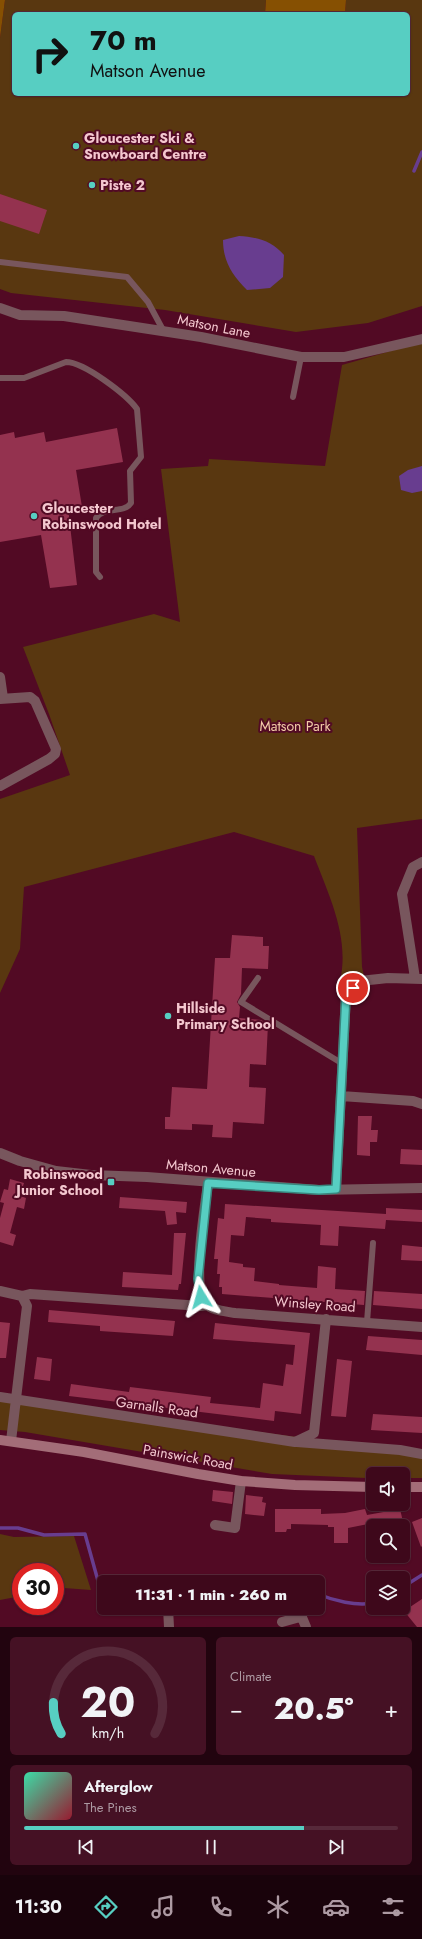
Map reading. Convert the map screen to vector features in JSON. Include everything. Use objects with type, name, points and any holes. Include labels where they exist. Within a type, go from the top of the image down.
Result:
[{"type":"main road","name":"Painswick Road","points":[[0,1440],[84,1452],[242,1481],[366,1487]]},
{"type":"main road","points":[[410,1487],[422,1487]]},
{"type":"street","name":"Matson Lane","points":[[0,308],[20,315],[64,316],[163,330],[301,357],[344,357],[422,339]]},
{"type":"street","points":[[0,677],[1,699],[30,697],[36,701],[56,749],[55,754],[49,759],[0,786]]},
{"type":"street","points":[[336,1189],[346,995],[360,981],[418,979],[402,894],[413,867],[422,862]]},
{"type":"street","points":[[341,1096],[413,1101],[422,1104]]},
{"type":"street","name":"Matson Avenue","points":[[0,1153],[20,1161],[63,1172],[91,1175],[147,1177],[208,1183],[319,1190],[422,1188]]},
{"type":"street","points":[[207,1305],[201,1297],[198,1279],[208,1183]]},
{"type":"street","points":[[0,1291],[22,1296],[27,1306],[11,1441]]},
{"type":"street","name":"Winsley Road","points":[[22,1296],[30,1294],[201,1306],[207,1305],[214,1309],[235,1312],[422,1326]]},
{"type":"street","points":[[295,1442],[314,1433],[326,1319]]},
{"type":"street","name":"Garnalls Road","points":[[0,1397],[15,1401],[295,1442],[400,1450],[422,1454]]},
{"type":"street","points":[[215,1525],[235,1528],[242,1481]]},
{"type":"street","points":[[168,1615],[169,1627]]},
{"type":"street","points":[[282,1622],[294,1615]]},
{"type":"street","points":[[300,1615],[306,1627]]},
{"type":"lane","points":[[0,262],[127,277],[148,302],[163,330]]},
{"type":"lane","points":[[293,397],[301,357]]},
{"type":"lane","points":[[0,378],[24,378],[66,362],[73,362],[86,368],[125,397],[138,409],[141,457],[130,471],[131,503],[128,507],[99,514],[96,518],[96,572],[100,577]]},
{"type":"lane","points":[[258,978],[241,1002],[343,1064]]},
{"type":"lane","points":[[367,1322],[373,1243]]},
{"type":"green space","points":[[5,0],[266,0],[265,12],[12,12],[12,96],[410,96],[410,12],[345,12],[346,0],[422,0],[422,306],[368,323],[296,332],[165,310],[11,293],[0,289],[0,38]]},
{"type":"green space","name":"Matson Park","points":[[422,342],[422,819],[357,828],[362,967],[364,976],[348,982],[340,981],[342,949],[340,933],[331,902],[314,856],[234,832],[24,887],[20,949],[0,993],[0,799],[70,775],[49,714],[23,647],[154,614],[180,622],[161,469],[208,466],[209,459],[325,466],[342,365]]},
{"type":"green space","points":[[0,1397],[422,1454],[422,1478],[410,1478],[410,1467],[366,1467],[366,1478],[272,1474],[25,1432],[0,1430]]},
{"type":"green space","points":[[0,1534],[14,1537],[74,1536],[91,1590],[64,1588],[64,1563],[12,1563],[12,1598],[0,1600]]},
{"type":"shaded area","points":[[0,0],[5,0],[0,38]]},
{"type":"shaded area","points":[[266,0],[346,0],[345,12],[265,12]]},
{"type":"shaded area","points":[[239,236],[252,237],[269,243],[284,255],[283,277],[270,288],[247,290],[229,267],[223,248],[223,240]]},
{"type":"shaded area","points":[[422,466],[422,491],[412,493],[401,490],[399,476],[408,470]]},
{"type":"building","points":[[0,194],[47,210],[39,234],[0,221]]},
{"type":"building","name":"Gloucester Robinswood Hotel","points":[[117,428],[123,462],[76,470],[82,507],[68,508],[77,585],[50,588],[41,535],[0,542],[0,435],[14,432],[15,438],[44,432],[46,442]]},
{"type":"building","points":[[232,935],[263,937],[263,946],[269,946],[268,969],[242,968],[241,994],[237,1002],[240,1007],[239,1018],[261,1020],[268,1024],[266,1065],[250,1064],[249,1087],[266,1088],[264,1124],[233,1122],[232,1138],[212,1137],[213,1125],[192,1124],[192,1130],[165,1129],[165,1117],[170,1117],[172,1087],[207,1089],[215,958],[230,958]]},
{"type":"building","points":[[358,1116],[372,1116],[371,1130],[378,1130],[377,1142],[370,1142],[370,1156],[357,1155]]},
{"type":"building","points":[[401,1149],[422,1150],[422,1165],[400,1164]]},
{"type":"building","points":[[10,1179],[24,1183],[20,1196],[26,1198],[24,1209],[17,1207],[10,1233],[16,1235],[13,1246],[0,1242],[0,1218],[4,1203],[0,1202],[4,1189],[8,1190]]},
{"type":"building","points":[[120,1197],[187,1202],[186,1213],[176,1212],[177,1224],[167,1225],[165,1211],[119,1208]]},
{"type":"building","points":[[225,1204],[386,1214],[386,1208],[422,1210],[422,1222],[386,1220],[385,1229],[339,1226],[338,1246],[320,1245],[321,1225],[271,1222],[271,1219],[246,1217],[244,1236],[231,1235],[229,1262],[243,1264],[243,1267],[255,1268],[254,1281],[279,1285],[317,1288],[318,1266],[336,1268],[335,1289],[365,1291],[364,1305],[222,1294],[222,1287],[219,1287],[220,1274],[217,1274],[218,1259],[214,1259],[218,1218],[224,1219]]},
{"type":"building","points":[[174,1233],[186,1233],[181,1284],[179,1284],[178,1290],[122,1287],[123,1272],[172,1275]]},
{"type":"building","points":[[402,1245],[422,1247],[422,1261],[401,1260]]},
{"type":"building","points":[[374,1291],[422,1294],[422,1309],[373,1305]]},
{"type":"building","points":[[49,1310],[175,1321],[173,1336],[100,1331],[100,1326],[48,1322]]},
{"type":"building","points":[[0,1322],[10,1323],[6,1358],[0,1358]]},
{"type":"building","points":[[215,1323],[310,1333],[301,1414],[275,1411],[274,1421],[69,1396],[71,1384],[129,1392],[130,1387],[211,1397],[210,1403],[260,1408],[263,1383],[283,1386],[286,1364],[293,1365],[295,1345],[213,1339]]},
{"type":"building","points":[[368,1336],[422,1340],[422,1355],[366,1350]]},
{"type":"building","points":[[37,1357],[52,1359],[50,1381],[34,1379]]},
{"type":"building","points":[[337,1359],[352,1361],[346,1417],[331,1416]]},
{"type":"building","points":[[373,1414],[422,1417],[422,1433],[371,1430]]},
{"type":"building","points":[[213,1490],[233,1492],[232,1504],[212,1501]]},
{"type":"building","points":[[246,1495],[263,1497],[262,1502],[266,1503],[264,1516],[245,1514]]},
{"type":"building","points":[[275,1509],[321,1509],[321,1514],[345,1513],[365,1509],[367,1515],[389,1511],[400,1511],[402,1519],[366,1519],[366,1524],[348,1528],[348,1543],[334,1543],[334,1527],[328,1527],[328,1525],[291,1524],[291,1529],[287,1529],[286,1532],[275,1532]]},
{"type":"building","points":[[422,1518],[422,1546],[421,1547],[412,1522]]},
{"type":"building","points":[[422,1599],[422,1627],[417,1627],[407,1615],[410,1615],[410,1607]]},
{"type":"waterway","points":[[414,171],[422,152]]},
{"type":"waterway","points":[[0,1528],[18,1528],[44,1535],[85,1534],[97,1577]]},
{"type":"waterway","points":[[410,1583],[422,1575]]},
{"type":"waterway","points":[[325,1597],[345,1602],[366,1604]]},
{"type":"place","name":"Gloucester Ski & Snowboard Centre","points":[[76,146]]},
{"type":"place","name":"Piste 2","points":[[92,185]]},
{"type":"place","name":"Gloucester Robinswood Hotel","points":[[34,516]]},
{"type":"place","name":"Hillside Primary School","points":[[168,1016]]},
{"type":"place","name":"Robinswood Junior School","points":[[111,1182]]},
{"type":"route","points":[[201,1297],[198,1279],[208,1183],[319,1190],[336,1189],[346,995],[353,988]]}]
